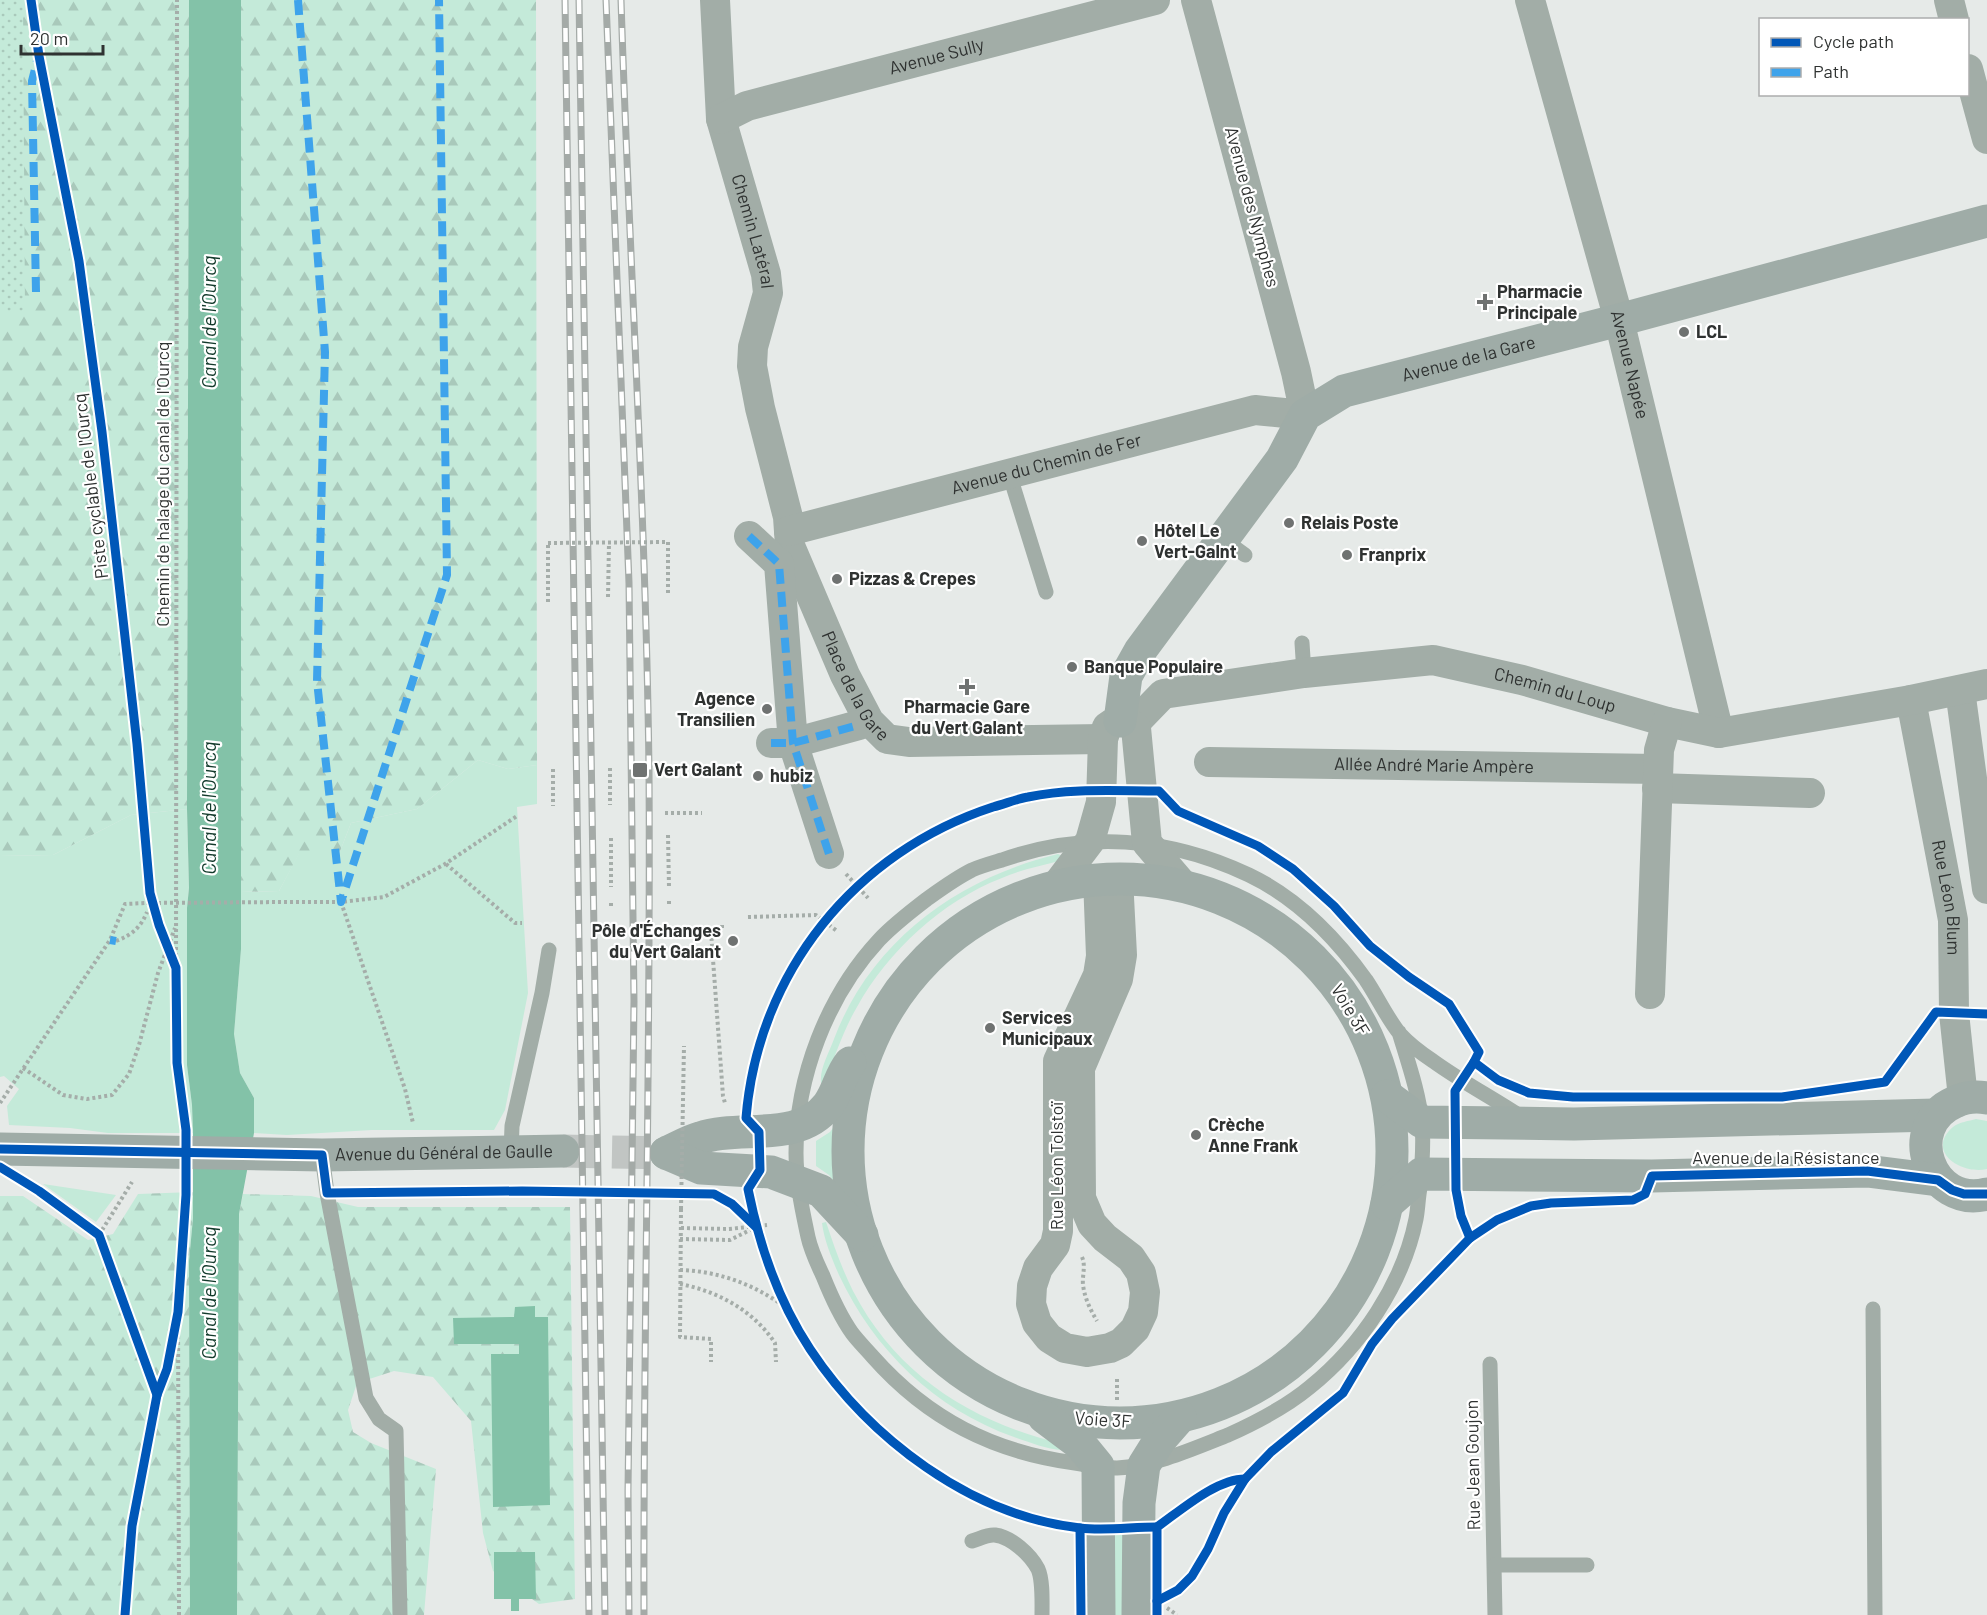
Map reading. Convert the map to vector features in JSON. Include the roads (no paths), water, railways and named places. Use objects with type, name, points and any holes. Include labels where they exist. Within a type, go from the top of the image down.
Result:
[{"type":"main road","name":"Avenue de la Gare","points":[[1305,415],[1344,391],[1987,221]]},
{"type":"main road","points":[[1119,728],[1126,676],[1140,651],[1234,547],[1305,415]]},
{"type":"main road","name":"Voie 3F","points":[[1108,879],[1162,881],[1183,885],[1225,899],[1264,919],[1300,945],[1330,977],[1355,1013],[1374,1053],[1387,1096],[1391,1123],[1391,1178],[1387,1204],[1372,1254],[1347,1300],[1315,1341],[1275,1375],[1230,1400],[1180,1417],[1149,1422],[1117,1423],[1076,1420],[1036,1410],[978,1383],[927,1344],[888,1293],[861,1235],[849,1169],[853,1102],[872,1037],[897,995],[928,958],[966,926],[1009,902],[1056,886],[1108,879]]},
{"type":"main road","points":[[861,1235],[821,1191],[771,1172],[701,1168],[666,1153],[701,1137],[797,1126],[812,1118],[828,1106],[846,1068],[872,1037]]},
{"type":"main road","points":[[1387,1096],[1422,1122]]},
{"type":"main road","points":[[1938,1179],[1929,1165],[1926,1148],[1927,1130],[1962,1104]]},
{"type":"main road","name":"Avenue de la Résistance","points":[[1422,1122],[1574,1124],[1962,1104]]},
{"type":"main road","name":"Avenue du Général de Gaulle","points":[[0,1149],[322,1155],[563,1151]]},
{"type":"main road","name":"Avenue de la Résistance","points":[[1421,1174],[1652,1176],[1867,1171],[1938,1179],[1952,1190],[1964,1194],[1987,1194]]},
{"type":"main road","points":[[1387,1204],[1421,1174]]},
{"type":"main road","points":[[1036,1410],[1080,1444],[1098,1467],[1099,1615]]},
{"type":"main road","points":[[1138,1615],[1139,1503],[1144,1465],[1159,1441],[1180,1417]]},
{"type":"street","name":"Chemin Latéral","points":[[716,0],[721,119],[766,274],[768,293],[753,347],[752,366],[760,408],[784,496],[789,531]]},
{"type":"street","name":"Avenue Sully","points":[[721,119],[747,106],[1155,0]]},
{"type":"street","name":"Avenue des Nymphes","points":[[1196,0],[1296,372],[1305,415]]},
{"type":"street","name":"Avenue Napée","points":[[1530,0],[1619,320],[1719,733]]},
{"type":"street","points":[[1948,0],[1953,18]]},
{"type":"street","points":[[1969,73],[1987,139]]},
{"type":"street","name":"Avenue du Chemin de Fer","points":[[789,531],[1256,410],[1305,415]]},
{"type":"street","name":"Place de la Gare","points":[[789,531],[790,546],[845,675],[869,721],[887,739],[909,742],[1119,728]]},
{"type":"street","points":[[749,536],[784,562],[782,743],[836,862]]},
{"type":"street","name":"Chemin du Loup","points":[[1119,728],[1163,694],[1304,673],[1433,660],[1522,680],[1667,722],[1719,733],[1974,687]]},
{"type":"street","points":[[1974,687],[1987,889]]},
{"type":"street","name":"Rue Léon Blum","points":[[1911,700],[1953,920],[1954,1013],[1962,1104]]},
{"type":"street","points":[[1650,994],[1659,750],[1667,722]]},
{"type":"street","points":[[782,743],[859,726]]},
{"type":"street","points":[[1056,886],[1090,841],[1119,728],[1136,728],[1147,843],[1183,885]]},
{"type":"street","name":"Allée André Marie Ampère","points":[[1209,762],[1658,778],[1810,793]]},
{"type":"street","name":"Rue Léon Tolstoï","points":[[1108,879],[1122,955],[1118,979],[1080,1068],[1081,1198],[1092,1224],[1105,1238],[1131,1258],[1141,1273],[1145,1292],[1143,1312],[1135,1329],[1121,1343],[1110,1348],[1088,1352],[1065,1348],[1049,1338],[1037,1323],[1031,1304],[1032,1286],[1038,1268],[1055,1245],[1058,1232],[1058,1061],[1098,975],[1108,879]]},
{"type":"lane","points":[[1009,473],[1046,592]]},
{"type":"lane","points":[[1302,643],[1304,673]]},
{"type":"lane","points":[[1399,1032],[1413,1077],[1422,1122],[1421,1174],[1416,1220],[1406,1254],[1393,1285],[1355,1343],[1310,1387],[1260,1421],[1203,1445],[1144,1465],[1118,1468],[1054,1460],[1020,1452],[973,1435],[934,1412],[896,1383],[852,1334],[835,1304],[809,1245],[797,1181],[797,1126],[805,1078],[834,1002],[877,942],[903,917],[942,888],[973,869],[1027,851],[1090,841],[1147,843],[1204,856],[1253,877],[1297,905],[1336,941],[1368,983],[1399,1032],[1414,1047],[1449,1072],[1530,1122]]},
{"type":"lane","points":[[511,1153],[512,1126],[542,993],[549,950]]},
{"type":"lane","points":[[322,1155],[327,1193],[366,1398],[379,1419],[396,1431],[400,1615]]},
{"type":"lane","points":[[1873,1309],[1875,1615]]},
{"type":"lane","name":"Rue Jean Goujon","points":[[1491,1364],[1495,1615]]},
{"type":"lane","points":[[972,1541],[993,1534],[1023,1549],[1038,1569],[1042,1594],[1042,1615]]},
{"type":"lane","points":[[1495,1565],[1587,1565]]},
{"type":"water","name":"Canal de l'Ourcq","points":[[189,0],[241,0],[241,949],[234,1034],[240,1073],[254,1098],[254,1133],[239,1214],[237,1615],[190,1615],[189,1261],[193,1218],[193,1133],[187,1065]]},
{"type":"water","points":[[535,1306],[535,1317],[548,1317],[550,1505],[493,1507],[491,1354],[519,1354],[519,1344],[454,1344],[453,1318],[514,1317],[515,1307]]},
{"type":"water","points":[[494,1552],[535,1552],[536,1599],[519,1599],[519,1611],[511,1611],[511,1599],[494,1599]]},
{"type":"tunnel","points":[[563,1151],[666,1153]]},
{"type":"railway","points":[[565,0],[589,1615]]},
{"type":"railway","points":[[579,0],[605,1615]]},
{"type":"railway","points":[[606,0],[629,583],[634,1001],[628,1491],[629,1615]]},
{"type":"railway","points":[[621,0],[641,482],[649,771],[644,1615]]},
{"type":"place","name":"Pharmacie Principale","points":[[1485,302]]},
{"type":"place","name":"LCL","points":[[1684,332]]},
{"type":"place","name":"Relais Poste","points":[[1289,523]]},
{"type":"place","name":"Hôtel Le Vert-Galnt","points":[[1142,541]]},
{"type":"place","name":"Franprix","points":[[1347,555]]},
{"type":"place","name":"Pizzas & Crepes","points":[[837,579]]},
{"type":"place","name":"Banque Populaire","points":[[1072,667]]},
{"type":"place","name":"Pharmacie Gare du Vert Galant","points":[[967,687]]},
{"type":"place","name":"Agence Transilien","points":[[767,709]]},
{"type":"place","name":"Vert Galant","points":[[640,770]]},
{"type":"place","name":"hubiz","points":[[758,776]]},
{"type":"place","name":"Pôle d'Échanges du Vert Galant","points":[[733,941]]},
{"type":"place","name":"Services Municipaux","points":[[990,1028]]},
{"type":"place","name":"Crèche Anne Frank","points":[[1196,1135]]}]
